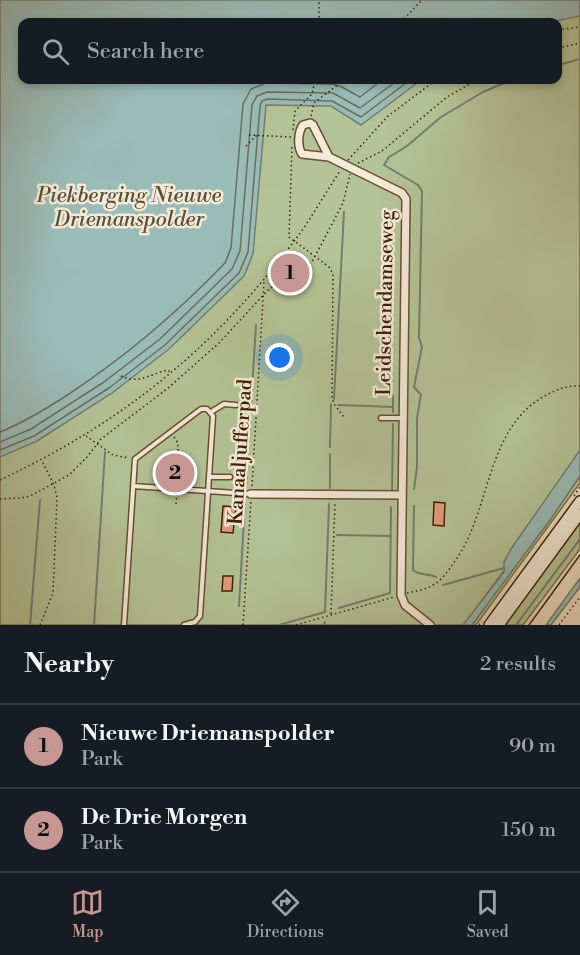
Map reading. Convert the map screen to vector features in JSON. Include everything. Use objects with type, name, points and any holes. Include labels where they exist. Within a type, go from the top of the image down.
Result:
[{"type":"main road","points":[[489,625],[580,501]]},
{"type":"main road","points":[[499,625],[580,514]]},
{"type":"street","points":[[296,137],[303,125],[310,123],[329,157]]},
{"type":"street","name":"Leidschendamseweg","points":[[296,137],[302,154],[329,157],[402,193],[406,199],[401,595]]},
{"type":"street","points":[[251,494],[401,495]]},
{"type":"street","points":[[401,595],[405,606],[430,625]]},
{"type":"lane","points":[[124,625],[135,459],[201,409],[211,411],[224,404],[236,405]]},
{"type":"lane","points":[[183,625],[195,622],[200,616],[213,416],[211,411]]},
{"type":"lane","points":[[381,417],[402,418]]},
{"type":"lane","points":[[209,477],[230,477]]},
{"type":"lane","points":[[133,486],[251,494]]},
{"type":"path","points":[[319,18],[320,0]]},
{"type":"path","points":[[405,18],[422,0]]},
{"type":"path","points":[[562,29],[580,27]]},
{"type":"path","points":[[562,47],[580,43]]},
{"type":"path","points":[[249,135],[296,137],[295,111],[312,94],[314,84]]},
{"type":"path","points":[[310,123],[314,103],[339,84]]},
{"type":"path","points":[[0,480],[42,460],[85,435],[121,412],[171,374],[221,328],[263,281],[294,242],[361,144],[388,116],[431,84]]},
{"type":"path","points":[[0,499],[21,498],[54,485],[80,466],[101,439],[194,366],[219,343],[268,290],[304,268],[315,257],[342,203],[353,168],[382,151],[447,98],[470,84]]},
{"type":"path","points":[[246,146],[258,135]]},
{"type":"path","points":[[292,148],[288,233],[294,242],[328,267],[333,274],[332,397],[334,404],[344,417]]},
{"type":"path","name":"Kanaaljufferpad","points":[[243,625],[264,295],[263,281]]},
{"type":"path","points":[[121,376],[139,380],[168,370],[171,374]]},
{"type":"path","points":[[296,625],[434,585],[457,558],[473,528],[495,460],[513,423],[526,409],[549,393],[568,386],[580,386]]},
{"type":"path","points":[[170,432],[178,443],[176,504]]},
{"type":"path","points":[[85,435],[113,455],[135,459]]},
{"type":"path","points":[[40,625],[54,593],[57,504],[54,485],[42,460]]},
{"type":"path","points":[[331,615],[335,495]]},
{"type":"path","points":[[560,625],[580,597]]},
{"type":"green space","points":[[0,0],[580,0],[580,467],[464,625],[0,625]]},
{"type":"green space","points":[[580,476],[580,483],[476,625],[472,625],[550,520]]},
{"type":"green space","points":[[580,517],[580,549],[523,625],[502,625]]},
{"type":"water","name":"Piekberging Nieuwe Driemanspolder","points":[[0,0],[580,0],[580,16],[562,20],[18,18],[18,84],[416,84],[361,125],[331,106],[266,105],[253,254],[244,276],[169,349],[112,393],[37,441],[0,457]]},
{"type":"water","points":[[580,450],[580,476],[472,625],[463,625],[504,572],[504,562],[511,549]]},
{"type":"water","points":[[580,578],[580,587],[551,625],[546,625]]},
{"type":"building","points":[[434,502],[445,503],[444,526],[433,525]]},
{"type":"building","points":[[223,506],[236,507],[233,533],[221,532]]},
{"type":"building","points":[[223,576],[233,576],[232,591],[222,591]]},
{"type":"waterway","points":[[562,64],[580,59]]},
{"type":"waterway","points":[[414,489],[417,467],[417,418],[421,395],[414,387],[422,347],[419,338],[422,191],[418,185],[384,165],[389,157],[407,146],[441,117],[483,92],[502,84]]},
{"type":"waterway","points":[[334,399],[344,212]]},
{"type":"waterway","points":[[246,487],[256,325]]},
{"type":"waterway","points":[[393,395],[393,412]]},
{"type":"waterway","points":[[330,447],[331,404]]},
{"type":"waterway","points":[[338,405],[393,407]]},
{"type":"waterway","points":[[392,490],[393,424]]},
{"type":"waterway","points":[[94,625],[105,452]]},
{"type":"waterway","points":[[330,454],[330,488]]},
{"type":"waterway","points":[[30,625],[40,500]]},
{"type":"waterway","points":[[239,606],[245,502]]},
{"type":"waterway","points":[[279,625],[325,612],[329,504]]},
{"type":"waterway","points":[[414,506],[413,570],[436,577]]},
{"type":"waterway","points":[[339,608],[390,593],[391,507]]},
{"type":"waterway","points":[[337,535],[391,536]]},
{"type":"waterway","points":[[516,625],[580,539]]},
{"type":"waterway","points":[[443,585],[504,568]]},
{"type":"tram line","points":[[529,625],[580,555]]},
{"type":"place","name":"Nieuwe Driemanspolder","points":[[290,273]]},
{"type":"place","name":"De Drie Morgen","points":[[175,473]]}]
